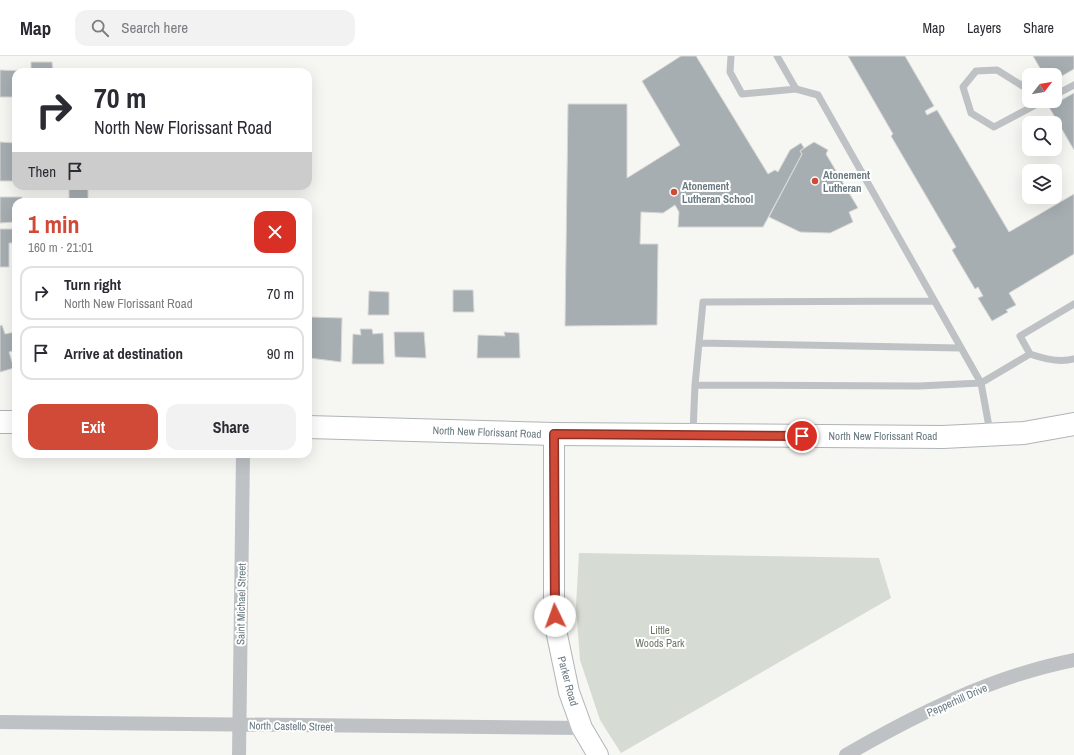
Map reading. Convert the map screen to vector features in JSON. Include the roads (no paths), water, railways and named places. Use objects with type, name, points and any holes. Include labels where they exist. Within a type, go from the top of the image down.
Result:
[{"type":"main road","points":[[0,422],[12,422]]},
{"type":"main road","name":"North New Florissant Road","points":[[312,427],[554,434],[943,437],[1024,433],[1074,424]]},
{"type":"main road","name":"Parker Road","points":[[554,434],[554,602],[556,630],[569,692],[582,728],[598,755]]},
{"type":"street","name":"Saint Michael Street","points":[[239,755],[243,458]]},
{"type":"street","name":"Pepperhill Drive","points":[[846,755],[881,735],[974,690],[1054,664],[1074,660]]},
{"type":"street","name":"North Castello Street","points":[[0,722],[582,728]]},
{"type":"lane","points":[[731,56],[730,72],[742,94],[796,89],[818,95],[981,383],[990,434]]},
{"type":"lane","points":[[777,56],[796,89]]},
{"type":"lane","points":[[1022,86],[997,70],[976,71],[963,88],[971,113],[994,127],[1030,108]]},
{"type":"lane","points":[[1062,91],[1074,85]]},
{"type":"lane","points":[[693,435],[695,385],[703,302],[934,301]]},
{"type":"lane","points":[[1074,304],[1020,336],[1030,354],[1048,360],[1066,361],[1074,359]]},
{"type":"lane","points":[[699,342],[960,348]]},
{"type":"lane","points":[[695,385],[919,386],[981,383],[1030,354]]},
{"type":"place","name":"Atonement Lutheran","points":[[815,181]]},
{"type":"place","name":"Atonement Lutheran School","points":[[674,192]]},
{"type":"park label","name":"Little Woods Park","points":[[660,636]]}]
